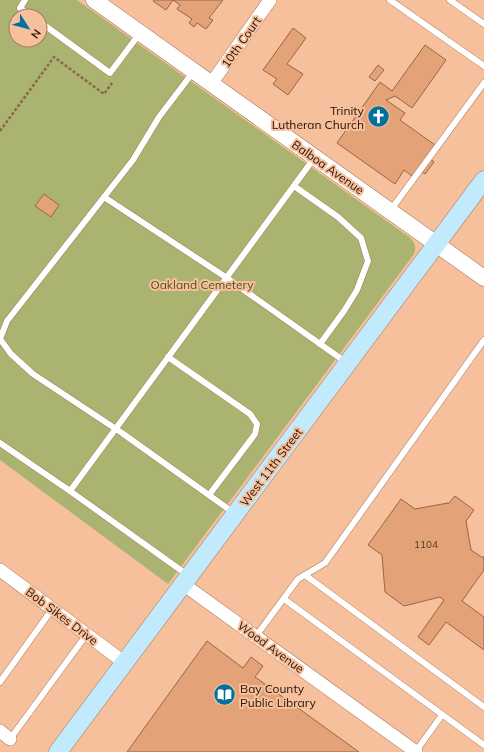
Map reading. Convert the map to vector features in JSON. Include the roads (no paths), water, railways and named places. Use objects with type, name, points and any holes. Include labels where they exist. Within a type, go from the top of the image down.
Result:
[{"type":"main road","name":"West 11th Street","points":[[58,752],[484,180]]},
{"type":"street","name":"Balboa Avenue","points":[[94,0],[484,278]]},
{"type":"street","name":"10th Court","points":[[211,84],[270,0]]},
{"type":"street","name":"Bob Sikes Drive","points":[[0,570],[125,663]]},
{"type":"street","name":"Wood Avenue","points":[[186,580],[256,636],[416,752]]},
{"type":"lane","points":[[390,0],[484,66]]},
{"type":"lane","points":[[450,0],[484,24]]},
{"type":"lane","points":[[48,28],[110,73],[140,33]]},
{"type":"lane","points":[[194,71],[159,117],[133,160],[7,322],[0,339],[11,354],[33,374],[115,428],[236,514]]},
{"type":"lane","points":[[390,211],[484,83]]},
{"type":"lane","points":[[70,491],[315,157]]},
{"type":"lane","points":[[294,186],[338,217],[361,238],[368,261],[357,290],[320,344]]},
{"type":"lane","points":[[104,197],[227,278],[348,364]]},
{"type":"lane","points":[[256,636],[298,579],[325,563],[484,340]]},
{"type":"lane","points":[[168,357],[250,414],[257,424],[255,434],[209,495]]},
{"type":"lane","points":[[0,443],[70,491],[186,580]]},
{"type":"lane","points":[[305,575],[484,706]]},
{"type":"lane","points":[[284,598],[484,745]]},
{"type":"lane","points":[[0,682],[53,608]]},
{"type":"lane","points":[[5,735],[87,634]]},
{"type":"lane","points":[[416,752],[442,715]]},
{"type":"place","name":"Trinity Lutheran Church","points":[[379,117]]},
{"type":"place","name":"Bay County Public Library","points":[[224,695]]},
{"type":"park label","name":"Oakland Cemetery","points":[[202,284]]}]
